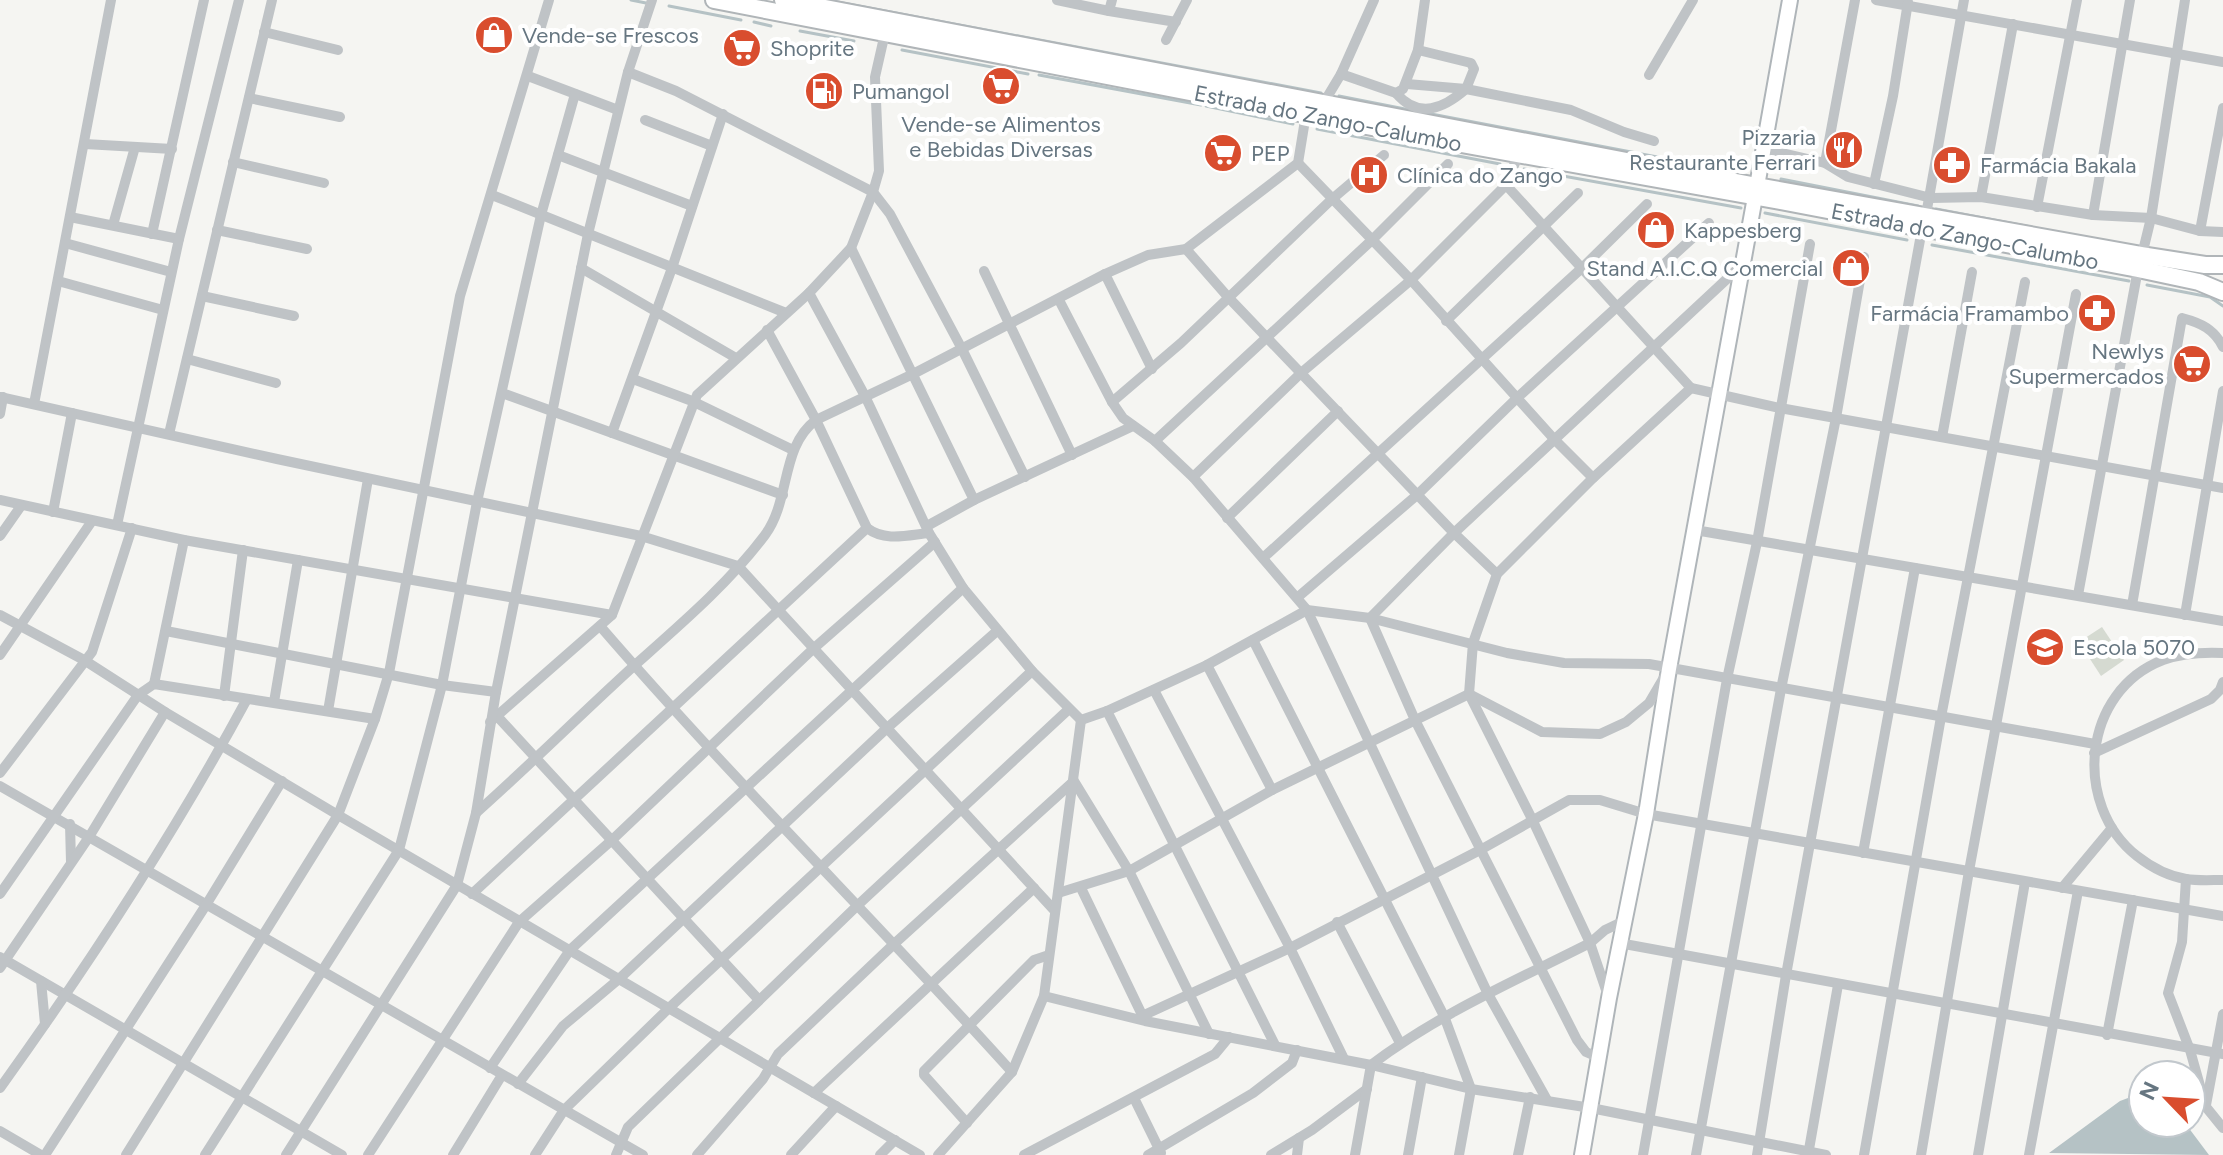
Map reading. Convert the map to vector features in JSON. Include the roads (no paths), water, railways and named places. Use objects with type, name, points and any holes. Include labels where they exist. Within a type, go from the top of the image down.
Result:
[{"type":"main road","name":"Estrada do Zango-Calumbo","points":[[714,0],[1306,114],[1519,153],[1756,191]]},
{"type":"main road","name":"Estrada do Zango-Calumbo","points":[[783,0],[1756,191],[2140,262],[2223,265]]},
{"type":"main road","name":"Estrada do Zango-Calumbo","points":[[2140,262],[2223,292]]},
{"type":"street","points":[[34,404],[111,0]]},
{"type":"street","points":[[152,234],[204,0]]},
{"type":"street","points":[[117,525],[171,272],[239,0]]},
{"type":"street","points":[[169,434],[272,0]]},
{"type":"street","points":[[126,1155],[338,815],[375,719],[389,673],[460,296],[549,0]]},
{"type":"street","points":[[286,1155],[457,885],[476,813],[494,719],[496,692],[588,234],[628,72],[652,0]]},
{"type":"street","points":[[1057,0],[1110,6],[1176,22]]},
{"type":"street","points":[[1166,40],[1187,0]]},
{"type":"street","points":[[1323,104],[1341,74],[1374,0]]},
{"type":"street","points":[[1396,93],[1407,84],[1418,50],[1425,0]]},
{"type":"street","points":[[1649,75],[1693,0]]},
{"type":"street","points":[[1582,1155],[1619,943],[1646,814],[1669,669],[1790,0]]},
{"type":"street","points":[[1825,163],[1855,0]]},
{"type":"street","points":[[1876,0],[1908,3],[2223,62]]},
{"type":"street","points":[[1757,1155],[1786,975],[1861,559],[1931,198],[1964,0]]},
{"type":"street","points":[[2037,207],[2077,0]]},
{"type":"street","points":[[2093,215],[2130,0]]},
{"type":"street","points":[[2078,595],[2140,262],[2151,218],[2185,0]]},
{"type":"street","points":[[1874,184],[1893,96],[1908,3]]},
{"type":"street","points":[[1981,197],[2013,24]]},
{"type":"street","points":[[264,32],[338,50]]},
{"type":"street","points":[[494,719],[612,615],[692,401],[809,293],[851,248],[879,171],[875,77],[885,33]]},
{"type":"street","points":[[1341,74],[1396,93],[1410,105],[1429,109],[1450,102],[1466,89],[1474,69],[1471,63],[1418,50]]},
{"type":"street","points":[[628,72],[723,114],[873,192],[890,214],[962,349],[1025,477]]},
{"type":"street","points":[[528,76],[618,110]]},
{"type":"street","points":[[1407,84],[1466,89],[1571,110],[1654,141]]},
{"type":"street","points":[[205,1155],[399,850],[442,685],[477,502],[541,215],[575,94]]},
{"type":"street","points":[[249,98],[340,117]]},
{"type":"street","points":[[2200,231],[2223,108]]},
{"type":"street","points":[[612,433],[672,268],[723,114]]},
{"type":"street","points":[[476,813],[675,629],[738,566],[772,523],[783,495],[793,450],[803,429],[1105,274],[1148,255],[1186,249],[1298,163],[1306,114]]},
{"type":"street","points":[[645,120],[712,146]]},
{"type":"street","points":[[85,144],[172,149]]},
{"type":"street","points":[[113,225],[135,147]]},
{"type":"street","points":[[1764,149],[1825,163],[1848,177],[1931,198],[1981,197],[2093,215],[2151,218],[2200,231],[2223,232]]},
{"type":"street","points":[[1193,477],[1301,373],[1411,280],[1506,185],[1519,153]]},
{"type":"street","points":[[558,155],[692,206]]},
{"type":"street","points":[[1112,402],[1152,369],[1331,200],[1384,155]]},
{"type":"street","points":[[233,162],[324,183]]},
{"type":"street","points":[[1298,163],[1411,280],[1593,478]]},
{"type":"street","points":[[1155,441],[1372,240],[1448,164]]},
{"type":"street","points":[[1506,185],[1691,388],[1886,428],[2223,488]]},
{"type":"street","points":[[1446,321],[1578,193]]},
{"type":"street","points":[[492,195],[786,313]]},
{"type":"street","points":[[1263,558],[1583,267],[1647,204]]},
{"type":"street","points":[[70,217],[179,239]]},
{"type":"street","points":[[1298,597],[1417,495],[1517,398],[1709,223]]},
{"type":"street","points":[[217,230],[307,249]]},
{"type":"street","points":[[65,243],[171,272]]},
{"type":"street","points":[[1643,1155],[1727,679],[1757,542],[1810,244]]},
{"type":"street","points":[[851,248],[974,500]]},
{"type":"street","points":[[1186,249],[1417,495],[1497,574]]},
{"type":"street","points":[[1696,1155],[1864,257]]},
{"type":"street","points":[[1370,618],[1454,533],[1743,264]]},
{"type":"street","points":[[581,268],[736,358]]},
{"type":"street","points":[[984,271],[1072,455]]},
{"type":"street","points":[[1942,437],[1972,272]]},
{"type":"street","points":[[1105,274],[1152,369]]},
{"type":"street","points":[[58,281],[163,310]]},
{"type":"street","points":[[1864,1155],[1941,717],[2025,282]]},
{"type":"street","points":[[809,293],[865,396],[930,534],[963,588],[1032,671],[1081,720]]},
{"type":"street","points":[[1921,1155],[1969,871],[2076,294]]},
{"type":"street","points":[[202,296],[294,316]]},
{"type":"street","points":[[1059,300],[1123,418],[1155,441],[1193,477],[1307,610],[1488,994],[1547,1100]]},
{"type":"street","points":[[2132,605],[2182,318],[2208,328],[2223,347]]},
{"type":"street","points":[[767,330],[816,420],[867,528],[887,537],[930,534]]},
{"type":"street","points":[[187,359],[276,383]]},
{"type":"street","points":[[633,379],[692,401],[793,450]]},
{"type":"street","points":[[1609,998],[1590,943],[1469,694],[1473,643],[1497,574],[1593,478],[1691,388]]},
{"type":"street","points":[[2185,615],[2223,391]]},
{"type":"street","points":[[502,393],[783,495]]},
{"type":"street","points":[[0,414],[1,397],[641,536],[738,566],[776,611],[1055,911]]},
{"type":"street","points":[[1227,518],[1338,411]]},
{"type":"street","points":[[53,512],[72,413]]},
{"type":"street","points":[[368,1155],[519,922],[612,840],[930,534],[974,500],[1133,426]]},
{"type":"street","points":[[328,711],[368,479]]},
{"type":"street","points":[[0,500],[184,540],[612,615]]},
{"type":"street","points":[[0,536],[21,506]]},
{"type":"street","points":[[0,655],[92,521]]},
{"type":"street","points":[[0,773],[92,652],[132,528]]},
{"type":"street","points":[[472,894],[867,528]]},
{"type":"street","points":[[1695,530],[2223,621]]},
{"type":"street","points":[[0,894],[138,695],[154,684],[184,540]]},
{"type":"street","points":[[224,696],[243,550]]},
{"type":"street","points":[[274,702],[298,560]]},
{"type":"street","points":[[1863,853],[1915,568]]},
{"type":"street","points":[[490,1068],[570,950],[963,588]]},
{"type":"street","points":[[1081,720],[1207,665],[1307,610],[1370,618],[1507,653],[1564,663],[1637,663],[1996,727],[2095,748],[2211,699],[2223,682]]},
{"type":"street","points":[[0,615],[84,660],[338,815],[920,1155]]},
{"type":"street","points":[[1370,618],[1415,720],[1577,1040],[1586,1052],[1600,1058]]},
{"type":"street","points":[[600,626],[1012,1072]]},
{"type":"street","points":[[166,631],[442,685],[496,692]]},
{"type":"street","points":[[518,1084],[563,1026],[619,979],[886,729],[997,631]]},
{"type":"street","points":[[1253,640],[1444,1016],[1471,1089],[1459,1155]]},
{"type":"street","points":[[2223,653],[2196,652],[2161,661],[2130,681],[2108,710],[2095,748],[2093,780],[2103,815],[2124,845],[2152,867],[2186,879],[2223,880]]},
{"type":"street","points":[[1207,665],[1272,790]]},
{"type":"street","points":[[1469,694],[1542,732],[1600,734],[1626,722],[1649,703],[1669,669]]},
{"type":"street","points":[[535,1155],[564,1110],[669,1008],[1032,671]]},
{"type":"street","points":[[154,684],[375,719]]},
{"type":"street","points":[[1154,690],[1290,948],[1344,1059]]},
{"type":"street","points":[[1058,893],[1129,871],[1272,790],[1469,694]]},
{"type":"street","points":[[0,1088],[67,995],[148,870],[247,699]]},
{"type":"street","points":[[616,1155],[628,1127],[859,904],[1069,709]]},
{"type":"street","points":[[1107,711],[1275,1045]]},
{"type":"street","points":[[165,712],[89,837],[2,962],[67,995],[342,1155]]},
{"type":"street","points":[[494,719],[575,798],[759,1000]]},
{"type":"street","points":[[938,1155],[1012,1072],[1044,996],[1081,720]]},
{"type":"street","points":[[0,1131],[43,1155],[206,905],[282,781]]},
{"type":"street","points":[[697,1155],[771,1067],[778,1054],[1074,781]]},
{"type":"street","points":[[1074,781],[1129,871],[1209,1034]]},
{"type":"street","points":[[0,786],[643,1155]]},
{"type":"street","points":[[1144,1018],[1190,993],[1290,948],[1575,799],[1612,803],[1646,814],[2223,916]]},
{"type":"street","points":[[70,824],[71,863]]},
{"type":"street","points":[[2062,888],[2112,828]]},
{"type":"street","points":[[2186,879],[2182,942],[2168,993],[2193,1059]]},
{"type":"street","points":[[1978,1155],[2025,882]]},
{"type":"street","points":[[814,1093],[1034,888]]},
{"type":"street","points":[[1081,888],[1144,1018]]},
{"type":"street","points":[[2029,1155],[2078,891]]},
{"type":"street","points":[[2107,1035],[2133,900]]},
{"type":"street","points":[[1355,1155],[1371,1065],[1444,1016],[1590,943],[1605,930],[1624,921]]},
{"type":"street","points":[[1337,922],[1400,1043]]},
{"type":"street","points":[[1619,943],[2107,1035],[2220,1053]]},
{"type":"street","points":[[967,1123],[924,1071],[1034,960],[1049,955]]},
{"type":"street","points":[[41,981],[45,1024]]},
{"type":"street","points":[[1808,1153],[1838,985]]},
{"type":"street","points":[[1044,996],[1471,1089],[1591,1108],[1826,1155]]},
{"type":"street","points":[[2207,1103],[2220,1053],[2223,1014]]},
{"type":"street","points":[[1024,1155],[1215,1054],[1229,1037]]},
{"type":"street","points":[[1148,1155],[1161,1152],[1253,1093],[1292,1063],[1297,1050]]},
{"type":"street","points":[[453,1155],[502,1075]]},
{"type":"street","points":[[1408,1155],[1422,1077]]},
{"type":"street","points":[[1271,1155],[1367,1089]]},
{"type":"street","points":[[1518,1155],[1530,1097]]},
{"type":"street","points":[[1134,1098],[1161,1152]]},
{"type":"street","points":[[791,1155],[836,1106]]},
{"type":"street","points":[[2207,1108],[2223,1128]]},
{"type":"street","points":[[1297,1155],[1299,1138]]},
{"type":"street","points":[[880,1155],[895,1140]]},
{"type":"waterway","points":[[631,0],[646,3]]},
{"type":"waterway","points":[[827,0],[1321,93]]},
{"type":"waterway","points":[[669,6],[741,20]]},
{"type":"waterway","points":[[754,22],[771,26]]},
{"type":"waterway","points":[[800,31],[854,41]]},
{"type":"waterway","points":[[902,50],[1028,74]]},
{"type":"waterway","points":[[1039,75],[1201,105]]},
{"type":"waterway","points":[[1339,96],[1410,110]]},
{"type":"waterway","points":[[1206,106],[1293,124]]},
{"type":"waterway","points":[[1426,113],[1736,172]]},
{"type":"waterway","points":[[1317,129],[1500,164]]},
{"type":"waterway","points":[[1524,169],[1741,208]]},
{"type":"waterway","points":[[1781,179],[1918,206]]},
{"type":"waterway","points":[[1936,209],[2031,227]]},
{"type":"waterway","points":[[1765,213],[1907,240]]},
{"type":"waterway","points":[[1932,245],[2129,281]]},
{"type":"waterway","points":[[2147,285],[2210,297],[2223,306]]},
{"type":"place","name":"Vende-se Frescos","points":[[494,35]]},
{"type":"place","name":"Shoprite","points":[[742,48]]},
{"type":"place","name":"Vende-se Alimentos e Bebidas Diversas","points":[[1001,86]]},
{"type":"place","name":"Pumangol","points":[[824,91]]},
{"type":"place","name":"Pizzaria Restaurante Ferrari","points":[[1844,150]]},
{"type":"place","name":"PEP","points":[[1223,153]]},
{"type":"place","name":"Farmácia Bakala","points":[[1952,165]]},
{"type":"place","name":"Clínica do Zango","points":[[1369,175]]},
{"type":"place","name":"Kappesberg","points":[[1656,230]]},
{"type":"place","name":"Stand A.I.C.Q Comercial","points":[[1851,268]]},
{"type":"place","name":"Farmácia Framambo","points":[[2097,313]]},
{"type":"place","name":"Newlys Supermercados","points":[[2192,364]]},
{"type":"place","name":"Escola 5070","points":[[2045,647]]}]
